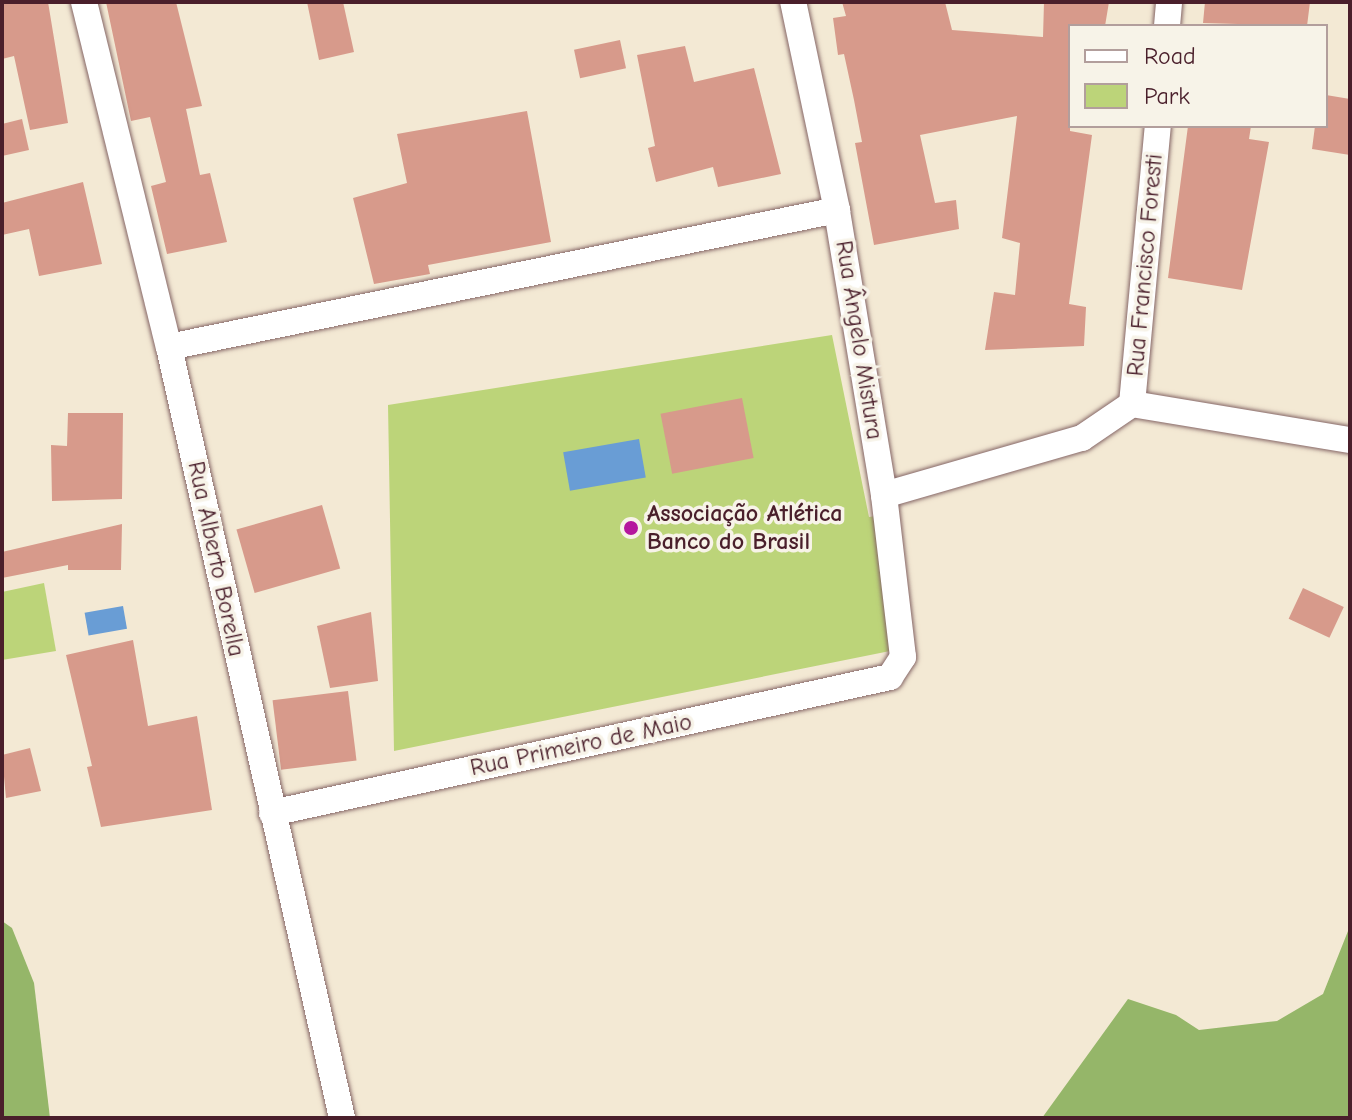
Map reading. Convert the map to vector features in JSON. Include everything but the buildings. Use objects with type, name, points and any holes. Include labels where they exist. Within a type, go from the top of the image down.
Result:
[{"type":"street","name":"Rua Alberto Borella","points":[[84,2],[169,347],[342,1118]]},
{"type":"street","name":"Rua Ângelo Mistura","points":[[793,2],[837,210],[905,639],[903,657],[890,677]]},
{"type":"street","points":[[1167,24],[1169,2]]},
{"type":"street","name":"Rua Francisco Foresti","points":[[1132,404],[1158,128]]},
{"type":"street","points":[[169,347],[837,210]]},
{"type":"street","points":[[884,495],[1082,438],[1132,404],[1350,440]]},
{"type":"street","name":"Rua Primeiro de Maio","points":[[272,813],[890,677]]},
{"type":"green space","name":"Associação Atlética Banco do Brasil","points":[[832,335],[869,517],[876,516],[895,650],[394,751],[388,405]]},
{"type":"green space","points":[[44,583],[56,651],[2,660],[2,592]]},
{"type":"green space","points":[[2,921],[12,928],[34,983],[50,1118],[2,1118]]},
{"type":"green space","points":[[1350,926],[1350,1118],[1042,1118],[1128,999],[1176,1015],[1199,1030],[1277,1021],[1323,994]]},
{"type":"water","points":[[639,439],[646,477],[570,491],[563,452]]},
{"type":"water","points":[[123,606],[127,629],[89,635],[85,613]]},
{"type":"place","name":"Associação Atlética Banco do Brasil","points":[[631,528]]}]
